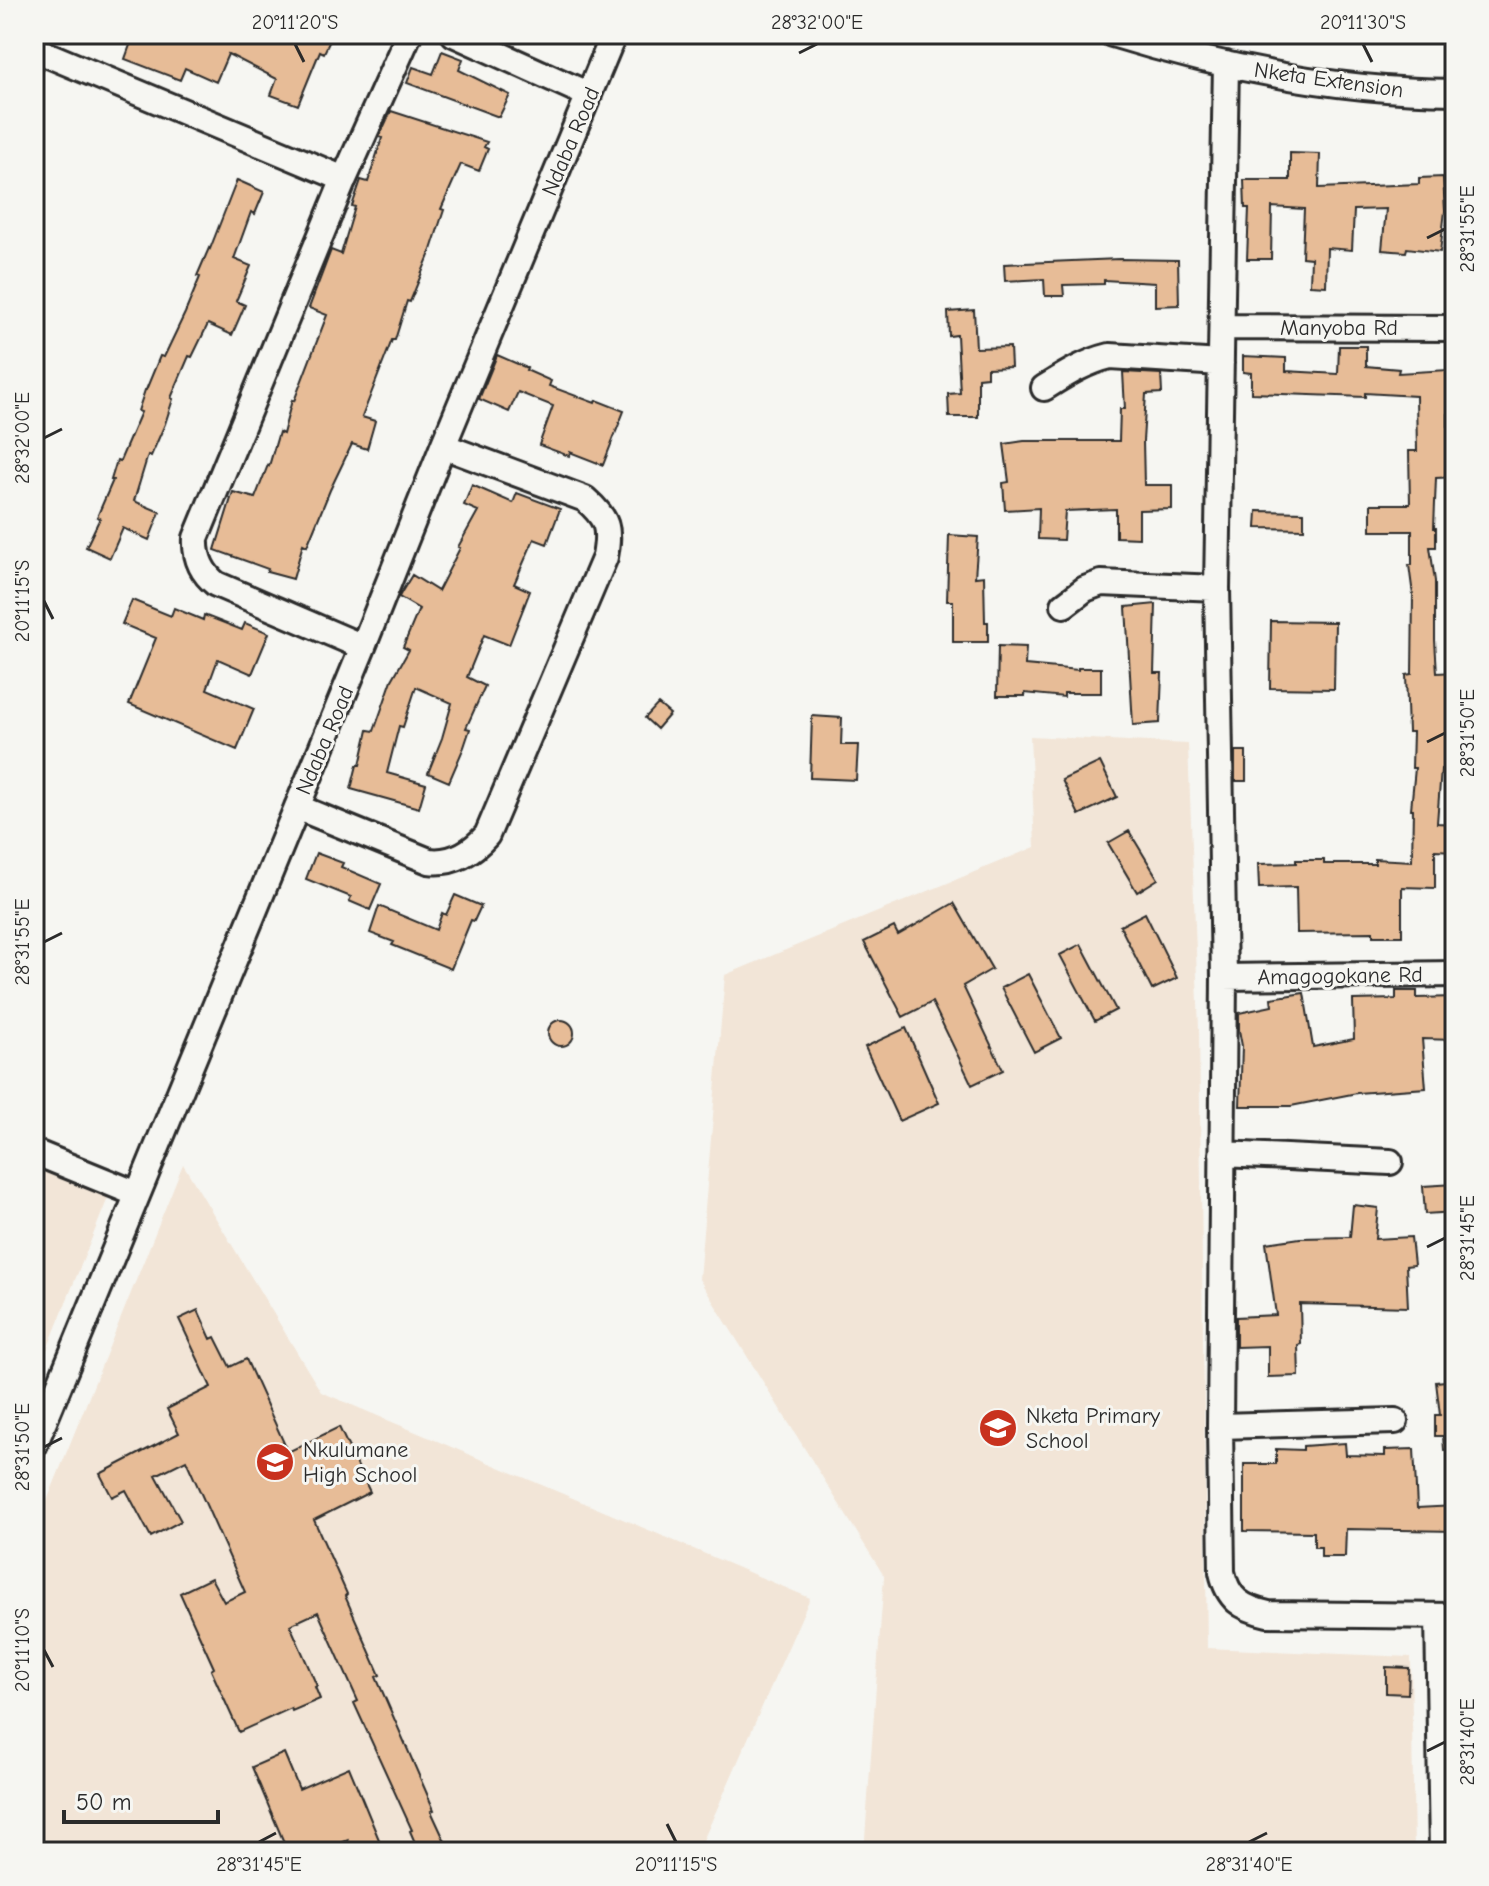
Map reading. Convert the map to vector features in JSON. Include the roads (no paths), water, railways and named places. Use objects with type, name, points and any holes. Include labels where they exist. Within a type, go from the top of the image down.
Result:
[{"type":"street","points":[[363,647],[216,584],[204,571],[196,549],[196,538],[344,179],[409,34]]},
{"type":"street","points":[[454,34],[589,95]]},
{"type":"street","name":"Ndaba Road","points":[[34,1446],[614,34]]},
{"type":"street","name":"Nketa Extension","points":[[1112,34],[1226,64],[1296,77],[1360,86],[1455,92]]},
{"type":"street","points":[[34,49],[344,179]]},
{"type":"street","points":[[1226,64],[1217,588],[1224,977],[1220,1426],[1222,1572],[1225,1585],[1237,1602],[1252,1611],[1268,1614],[1446,1616],[1448,1798],[1442,1852]]},
{"type":"street","name":"Manyoba Rd","points":[[1223,327],[1455,328]]},
{"type":"street","points":[[1044,388],[1080,366],[1110,356],[1221,363]]},
{"type":"street","points":[[297,807],[429,861],[441,863],[451,860],[479,844],[487,835],[605,557],[607,527],[600,512],[585,499],[443,446]]},
{"type":"street","points":[[1064,605],[1085,589],[1101,583],[1217,588]]},
{"type":"street","name":"Amagogokane Rd","points":[[1224,977],[1455,974]]},
{"type":"street","points":[[34,1152],[137,1194]]},
{"type":"street","points":[[1222,1154],[1390,1162]]},
{"type":"street","points":[[1220,1426],[1395,1421]]},
{"type":"place","name":"Nketa Primary School","points":[[998,1428]]},
{"type":"place","name":"Nkulumane High School","points":[[275,1462]]}]
